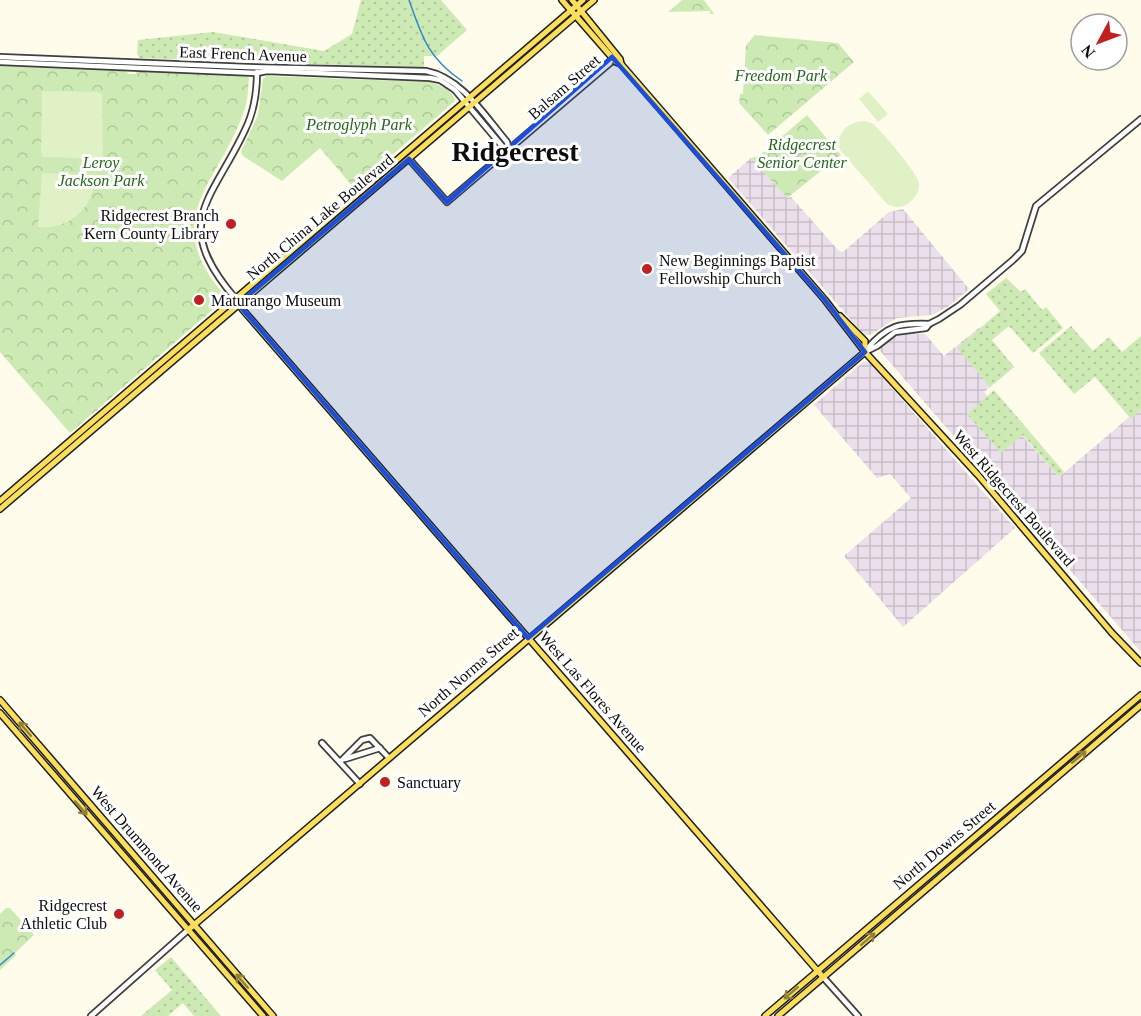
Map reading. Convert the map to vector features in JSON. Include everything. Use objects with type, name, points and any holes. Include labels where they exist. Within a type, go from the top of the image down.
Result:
[{"type":"main road","name":"West Ridgecrest Boulevard","points":[[562,0],[612,57],[621,64],[838,316],[842,316],[865,341],[865,352],[978,475],[1112,633],[1141,663]]},
{"type":"main road","name":"North China Lake Boulevard","points":[[0,501],[169,356],[409,159],[515,58],[570,10],[574,2],[583,0]]},
{"type":"main road","name":"North China Lake Boulevard","points":[[0,509],[149,381],[236,301],[432,130],[497,82],[594,0]]},
{"type":"main road","name":"West Ridgecrest Boulevard","points":[[574,2],[620,58],[621,64]]},
{"type":"main road","points":[[497,82],[499,76],[514,63],[515,58]]},
{"type":"main road","points":[[409,159],[409,153],[432,130]]},
{"type":"main road","name":"West Las Flores Avenue","points":[[236,301],[823,977]]},
{"type":"main road","name":"North Norma Street","points":[[188,930],[865,352]]},
{"type":"main road","points":[[149,381],[149,377],[164,364],[169,356]]},
{"type":"main road","name":"North Downs Street","points":[[765,1016],[1141,695]]},
{"type":"main road","name":"West Drummond Avenue","points":[[0,700],[273,1016]]},
{"type":"main road","name":"North Downs Street","points":[[778,1016],[1141,705]]},
{"type":"main road","name":"West Drummond Avenue","points":[[0,713],[263,1016]]},
{"type":"main road","points":[[156,893],[162,888]]},
{"type":"street","name":"Balsam Street","points":[[409,159],[447,202],[610,63],[612,57]]},
{"type":"street","name":"East French Avenue","points":[[0,60],[124,67],[426,71],[450,79],[501,144],[509,149]]},
{"type":"street","name":"East French Avenue","points":[[0,60],[257,70]]},
{"type":"street","points":[[236,301],[214,272],[209,261],[202,239],[202,218],[211,190],[245,131],[251,115],[256,93],[257,70]]},
{"type":"street","points":[[865,352],[884,332],[896,326],[929,324],[939,320],[960,305],[1022,251],[1036,206],[1141,119]]},
{"type":"street","points":[[341,761],[364,739],[372,740],[389,758]]},
{"type":"street","points":[[322,743],[360,784]]},
{"type":"street","points":[[341,761],[380,747]]},
{"type":"street","name":"North Norma Street","points":[[91,1016],[188,930]]},
{"type":"street","name":"West Las Flores Avenue","points":[[823,977],[858,1016]]},
{"type":"highlighted area","points":[[612,57],[825,300],[865,352],[528,638],[238,304],[409,159],[447,202]]},
{"type":"shaded area","points":[[751,158],[787,198],[791,197],[839,251],[843,252],[889,212],[903,209],[969,289],[949,306],[932,315],[897,318],[870,335],[864,335],[728,178]]},
{"type":"shaded area","points":[[980,327],[1014,367],[984,392],[1059,477],[1141,407],[1141,652],[880,351],[880,348],[902,333],[925,334],[944,356]]},
{"type":"shaded area","points":[[864,361],[870,363],[1015,528],[903,627],[844,556],[911,498],[890,474],[877,478],[814,405]]},
{"type":"green space","points":[[361,0],[441,0],[467,30],[437,56],[424,56],[424,68],[140,58],[137,54],[138,40],[213,32],[324,51],[352,34]]},
{"type":"green space","points":[[682,0],[704,0],[714,14],[710,14],[710,11],[668,12]]},
{"type":"green space","name":"Freedom Park","points":[[755,35],[838,43],[854,62],[768,135],[739,103],[740,94],[743,94],[746,45]]},
{"type":"green space","name":"Leroy Jackson Park","points":[[0,66],[125,71],[129,74],[135,74],[137,71],[247,75],[249,78],[243,114],[199,203],[194,223],[196,245],[205,269],[225,296],[224,300],[70,433],[0,352]]},
{"type":"green space","name":"Petroglyph Park","points":[[267,76],[429,82],[449,91],[455,101],[354,188],[320,148],[282,181],[243,156],[241,152],[258,115],[263,79]]},
{"type":"green space","points":[[42,91],[102,94],[103,159],[43,157],[41,153]]},
{"type":"green space","points":[[868,91],[888,114],[878,122],[859,99]]},
{"type":"green space","name":"Ridgecrest Senior Center","points":[[807,115],[841,155],[787,198],[751,158],[759,156]]},
{"type":"green space","points":[[864,121],[873,124],[883,134],[917,178],[918,192],[906,205],[898,207],[887,204],[840,150],[840,138],[844,130],[848,126]]},
{"type":"green space","points":[[42,173],[95,175],[91,197],[85,206],[78,214],[60,225],[38,227]]},
{"type":"green space","points":[[1006,278],[1021,292],[1025,289],[1042,310],[1046,307],[1063,328],[1033,353],[1009,326],[992,340],[1014,367],[990,387],[957,348],[1000,311],[986,294]]},
{"type":"green space","points":[[1071,326],[1093,351],[1109,337],[1122,352],[1141,336],[1141,410],[1131,419],[1095,377],[1074,394],[1039,353]]},
{"type":"green space","points":[[994,390],[1064,472],[1059,477],[1023,435],[1001,453],[967,414]]},
{"type":"green space","points":[[6,908],[10,908],[34,935],[0,970],[0,914]]},
{"type":"green space","points":[[171,957],[221,1016],[194,1016],[183,1003],[168,1016],[141,1016],[172,990],[155,970]]},
{"type":"waterway","points":[[409,0],[428,46],[441,64],[462,81]]},
{"type":"waterway","points":[[0,965],[14,953]]},
{"type":"place","name":"Ridgecrest Branch Kern County Library","points":[[231,224]]},
{"type":"place","name":"New Beginnings Baptist Fellowship Church","points":[[647,269]]},
{"type":"place","name":"Maturango Museum","points":[[199,300]]},
{"type":"place","name":"Sanctuary","points":[[385,782]]},
{"type":"place","name":"Ridgecrest Athletic Club","points":[[119,914]]},
{"type":"district","name":"Ridgecrest","points":[[515,151]]}]
